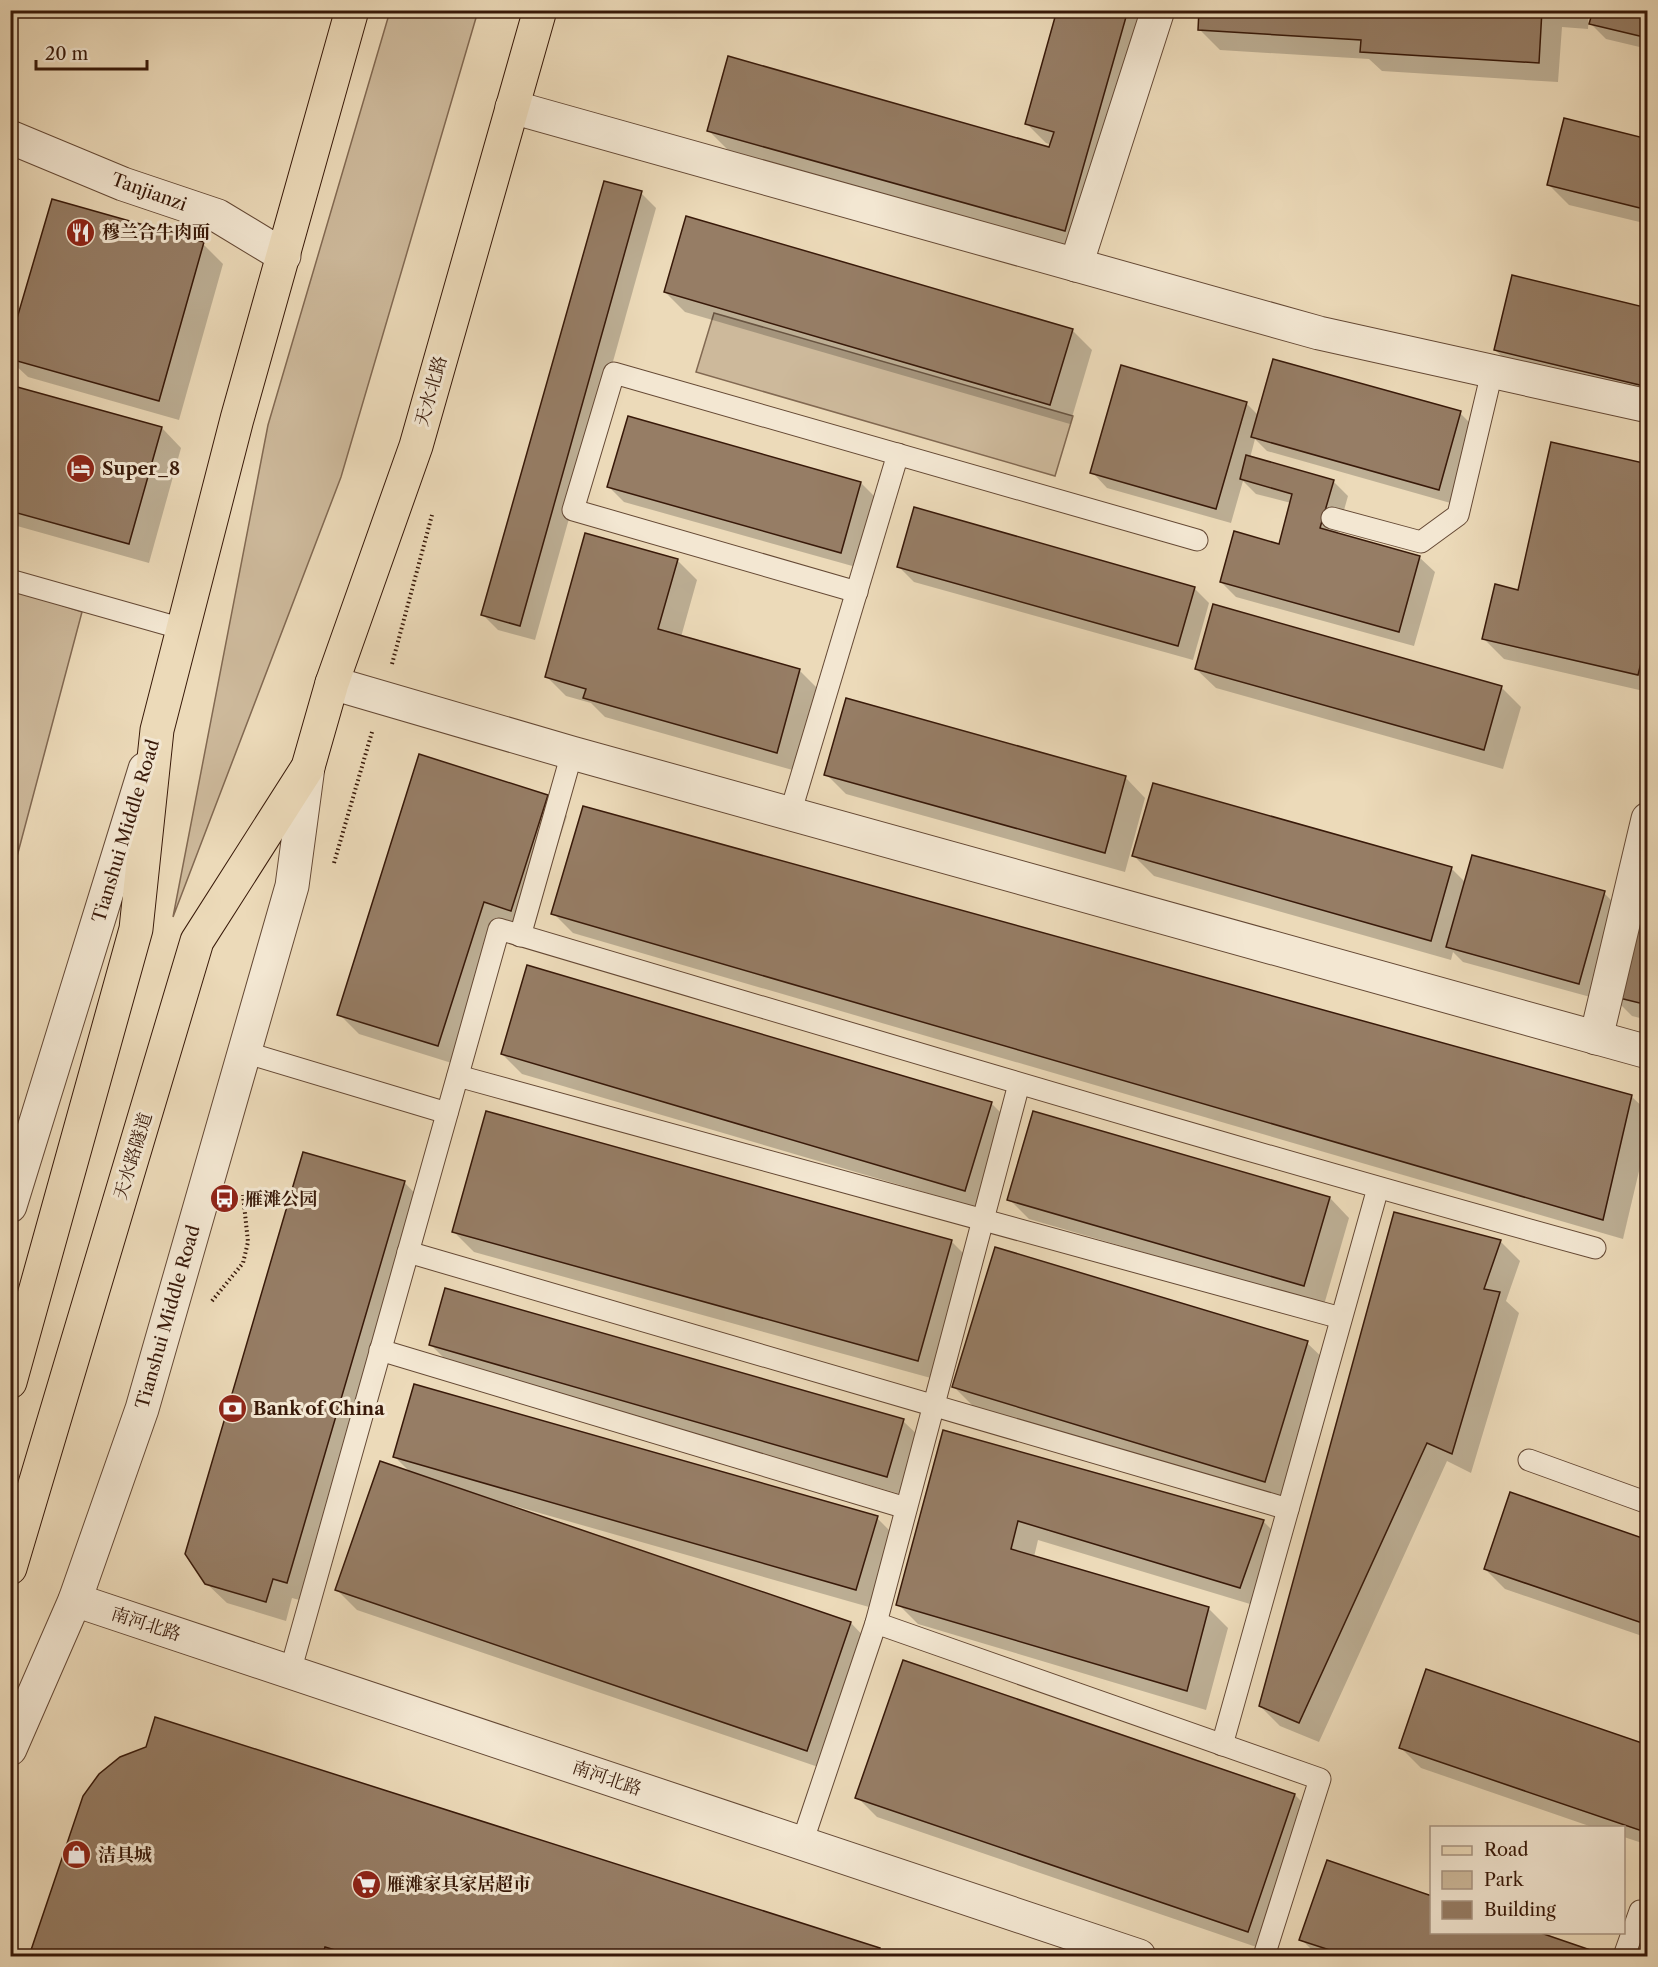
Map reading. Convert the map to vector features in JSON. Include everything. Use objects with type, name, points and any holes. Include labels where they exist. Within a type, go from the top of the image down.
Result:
[{"type":"main road","points":[[10,1382],[136,930],[157,730],[237,419],[352,10]]},
{"type":"main road","name":"天水北路","points":[[308,767],[332,683],[416,447],[540,10]]},
{"type":"main road","name":"天水路隧道","points":[[10,1568],[197,941],[308,767]]},
{"type":"street","points":[[1076,265],[1158,10]]},
{"type":"street","points":[[512,107],[1319,333],[1647,406]]},
{"type":"street","name":"Tanjianzi","points":[[10,137],[123,184],[218,216],[284,256]]},
{"type":"street","points":[[332,683],[572,753],[1647,1052]]},
{"type":"street","name":"Tianshui Middle Road","points":[[10,1206],[157,730]]},
{"type":"street","name":"Tianshui Middle Road","points":[[10,1749],[75,1600],[142,1409],[292,886],[308,767]]},
{"type":"street","points":[[1596,1038],[1647,819]]},
{"type":"street","name":"南河北路","points":[[75,1600],[1139,1956]]},
{"type":"lane","points":[[1332,518],[1421,542],[1458,515],[1492,372]]},
{"type":"lane","points":[[857,591],[573,510],[614,373],[1197,540]]},
{"type":"lane","points":[[790,814],[898,454]]},
{"type":"lane","points":[[10,580],[183,629]]},
{"type":"lane","points":[[520,936],[572,753]]},
{"type":"lane","points":[[290,1672],[499,930],[1019,1084],[1595,1248]]},
{"type":"lane","points":[[244,1052],[447,1113]]},
{"type":"lane","points":[[458,1076],[1341,1318]]},
{"type":"lane","points":[[801,1843],[876,1623],[1019,1084]]},
{"type":"lane","points":[[1222,1745],[1378,1188]]},
{"type":"lane","points":[[408,1252],[1288,1509]]},
{"type":"lane","points":[[380,1350],[906,1508]]},
{"type":"lane","points":[[1529,1460],[1647,1503]]},
{"type":"lane","points":[[876,1623],[1320,1779],[1264,1956]]},
{"type":"lane","points":[[1624,1956],[1640,1911]]},
{"type":"path","points":[[332,869],[435,504]]},
{"type":"path","points":[[206,1309],[243,1263],[248,1242],[242,1190]]},
{"type":"green space","points":[[390,11],[478,11],[341,477],[173,917],[268,425]]},
{"type":"green space","points":[[714,313],[1073,416],[1055,476],[696,372]]},
{"type":"green space","points":[[11,588],[82,612],[11,879]]},
{"type":"building","points":[[1057,10],[1128,10],[1065,231],[707,131],[728,56],[1049,147],[1054,132],[1025,124]]},
{"type":"building","points":[[1199,10],[1542,10],[1539,63],[1360,52],[1361,40],[1198,30]]},
{"type":"building","points":[[1593,10],[1648,10],[1648,38],[1589,24]]},
{"type":"building","points":[[1564,118],[1648,139],[1648,210],[1547,185]]},
{"type":"building","points":[[604,181],[642,191],[520,626],[481,615]]},
{"type":"building","points":[[52,199],[204,242],[159,401],[10,359],[10,342]]},
{"type":"building","points":[[686,216],[1073,329],[1050,405],[664,292]]},
{"type":"building","points":[[1512,275],[1648,308],[1648,387],[1494,350]]},
{"type":"building","points":[[1273,359],[1461,411],[1439,490],[1251,437]]},
{"type":"building","points":[[1121,365],[1247,402],[1216,509],[1090,473]]},
{"type":"building","name":"Super_8","points":[[10,385],[162,427],[129,544],[10,511]]},
{"type":"building","points":[[628,416],[861,482],[841,553],[607,487]]},
{"type":"building","points":[[1551,442],[1648,464],[1648,635],[1638,675],[1482,639],[1495,584],[1518,590]]},
{"type":"building","points":[[1246,455],[1334,480],[1320,528],[1420,556],[1399,632],[1220,582],[1234,531],[1279,544],[1292,494],[1240,479]]},
{"type":"building","points":[[914,507],[1195,587],[1178,646],[897,567]]},
{"type":"building","points":[[585,533],[678,559],[658,629],[800,669],[777,753],[583,698],[586,689],[545,677]]},
{"type":"building","points":[[1213,604],[1502,686],[1484,750],[1195,669]]},
{"type":"building","points":[[846,698],[1126,776],[1105,853],[824,775]]},
{"type":"building","points":[[419,754],[548,795],[511,911],[484,902],[438,1046],[337,1015]]},
{"type":"building","points":[[1153,783],[1452,867],[1431,941],[1132,856]]},
{"type":"building","points":[[583,806],[1632,1095],[1603,1220],[551,914]]},
{"type":"building","points":[[1472,855],[1605,891],[1579,984],[1446,947]]},
{"type":"building","points":[[1648,855],[1648,1005],[1611,996]]},
{"type":"building","points":[[527,965],[992,1102],[965,1191],[501,1054]]},
{"type":"building","points":[[486,1111],[952,1240],[918,1361],[452,1232]]},
{"type":"building","points":[[1033,1111],[1330,1197],[1304,1286],[1007,1200]]},
{"type":"building","points":[[303,1152],[405,1181],[287,1583],[273,1579],[266,1602],[205,1584],[185,1554]]},
{"type":"building","points":[[1394,1212],[1501,1240],[1484,1289],[1500,1292],[1452,1454],[1427,1443],[1299,1723],[1259,1706]]},
{"type":"building","points":[[995,1247],[1308,1341],[1265,1482],[952,1387]]},
{"type":"building","points":[[445,1288],[904,1419],[887,1477],[429,1345]]},
{"type":"building","points":[[414,1384],[878,1516],[856,1590],[393,1457]]},
{"type":"building","points":[[943,1430],[1264,1520],[1240,1588],[1018,1521],[1011,1549],[1209,1607],[1187,1691],[896,1605]]},
{"type":"building","points":[[380,1461],[851,1622],[807,1751],[335,1590]]},
{"type":"building","points":[[1510,1492],[1648,1540],[1648,1625],[1484,1569]]},
{"type":"building","points":[[903,1660],[1295,1794],[1248,1932],[855,1798]]},
{"type":"building","points":[[1426,1669],[1648,1745],[1648,1833],[1399,1748]]},
{"type":"building","name":"雁滩家具家居超市","points":[[155,1717],[880,1948],[877,1956],[354,1956],[325,1947],[322,1956],[29,1956],[83,1796],[99,1774],[120,1757],[146,1747]]},
{"type":"building","points":[[1327,1860],[1430,1895],[1430,1934],[1544,1934],[1602,1954],[1601,1956],[1348,1956],[1299,1940]]},
{"type":"building","points":[[1648,1941],[1648,1956],[1642,1956]]},
{"type":"place","name":"穆兰合牛肉面","points":[[81,232]]},
{"type":"place","name":"Super_8","points":[[81,469]]},
{"type":"place","name":"雁滩公园","points":[[224,1199]]},
{"type":"place","name":"Bank of China","points":[[232,1409]]},
{"type":"place","name":"洁具城","points":[[77,1855]]},
{"type":"place","name":"雁滩家具家居超市","points":[[366,1884]]}]
